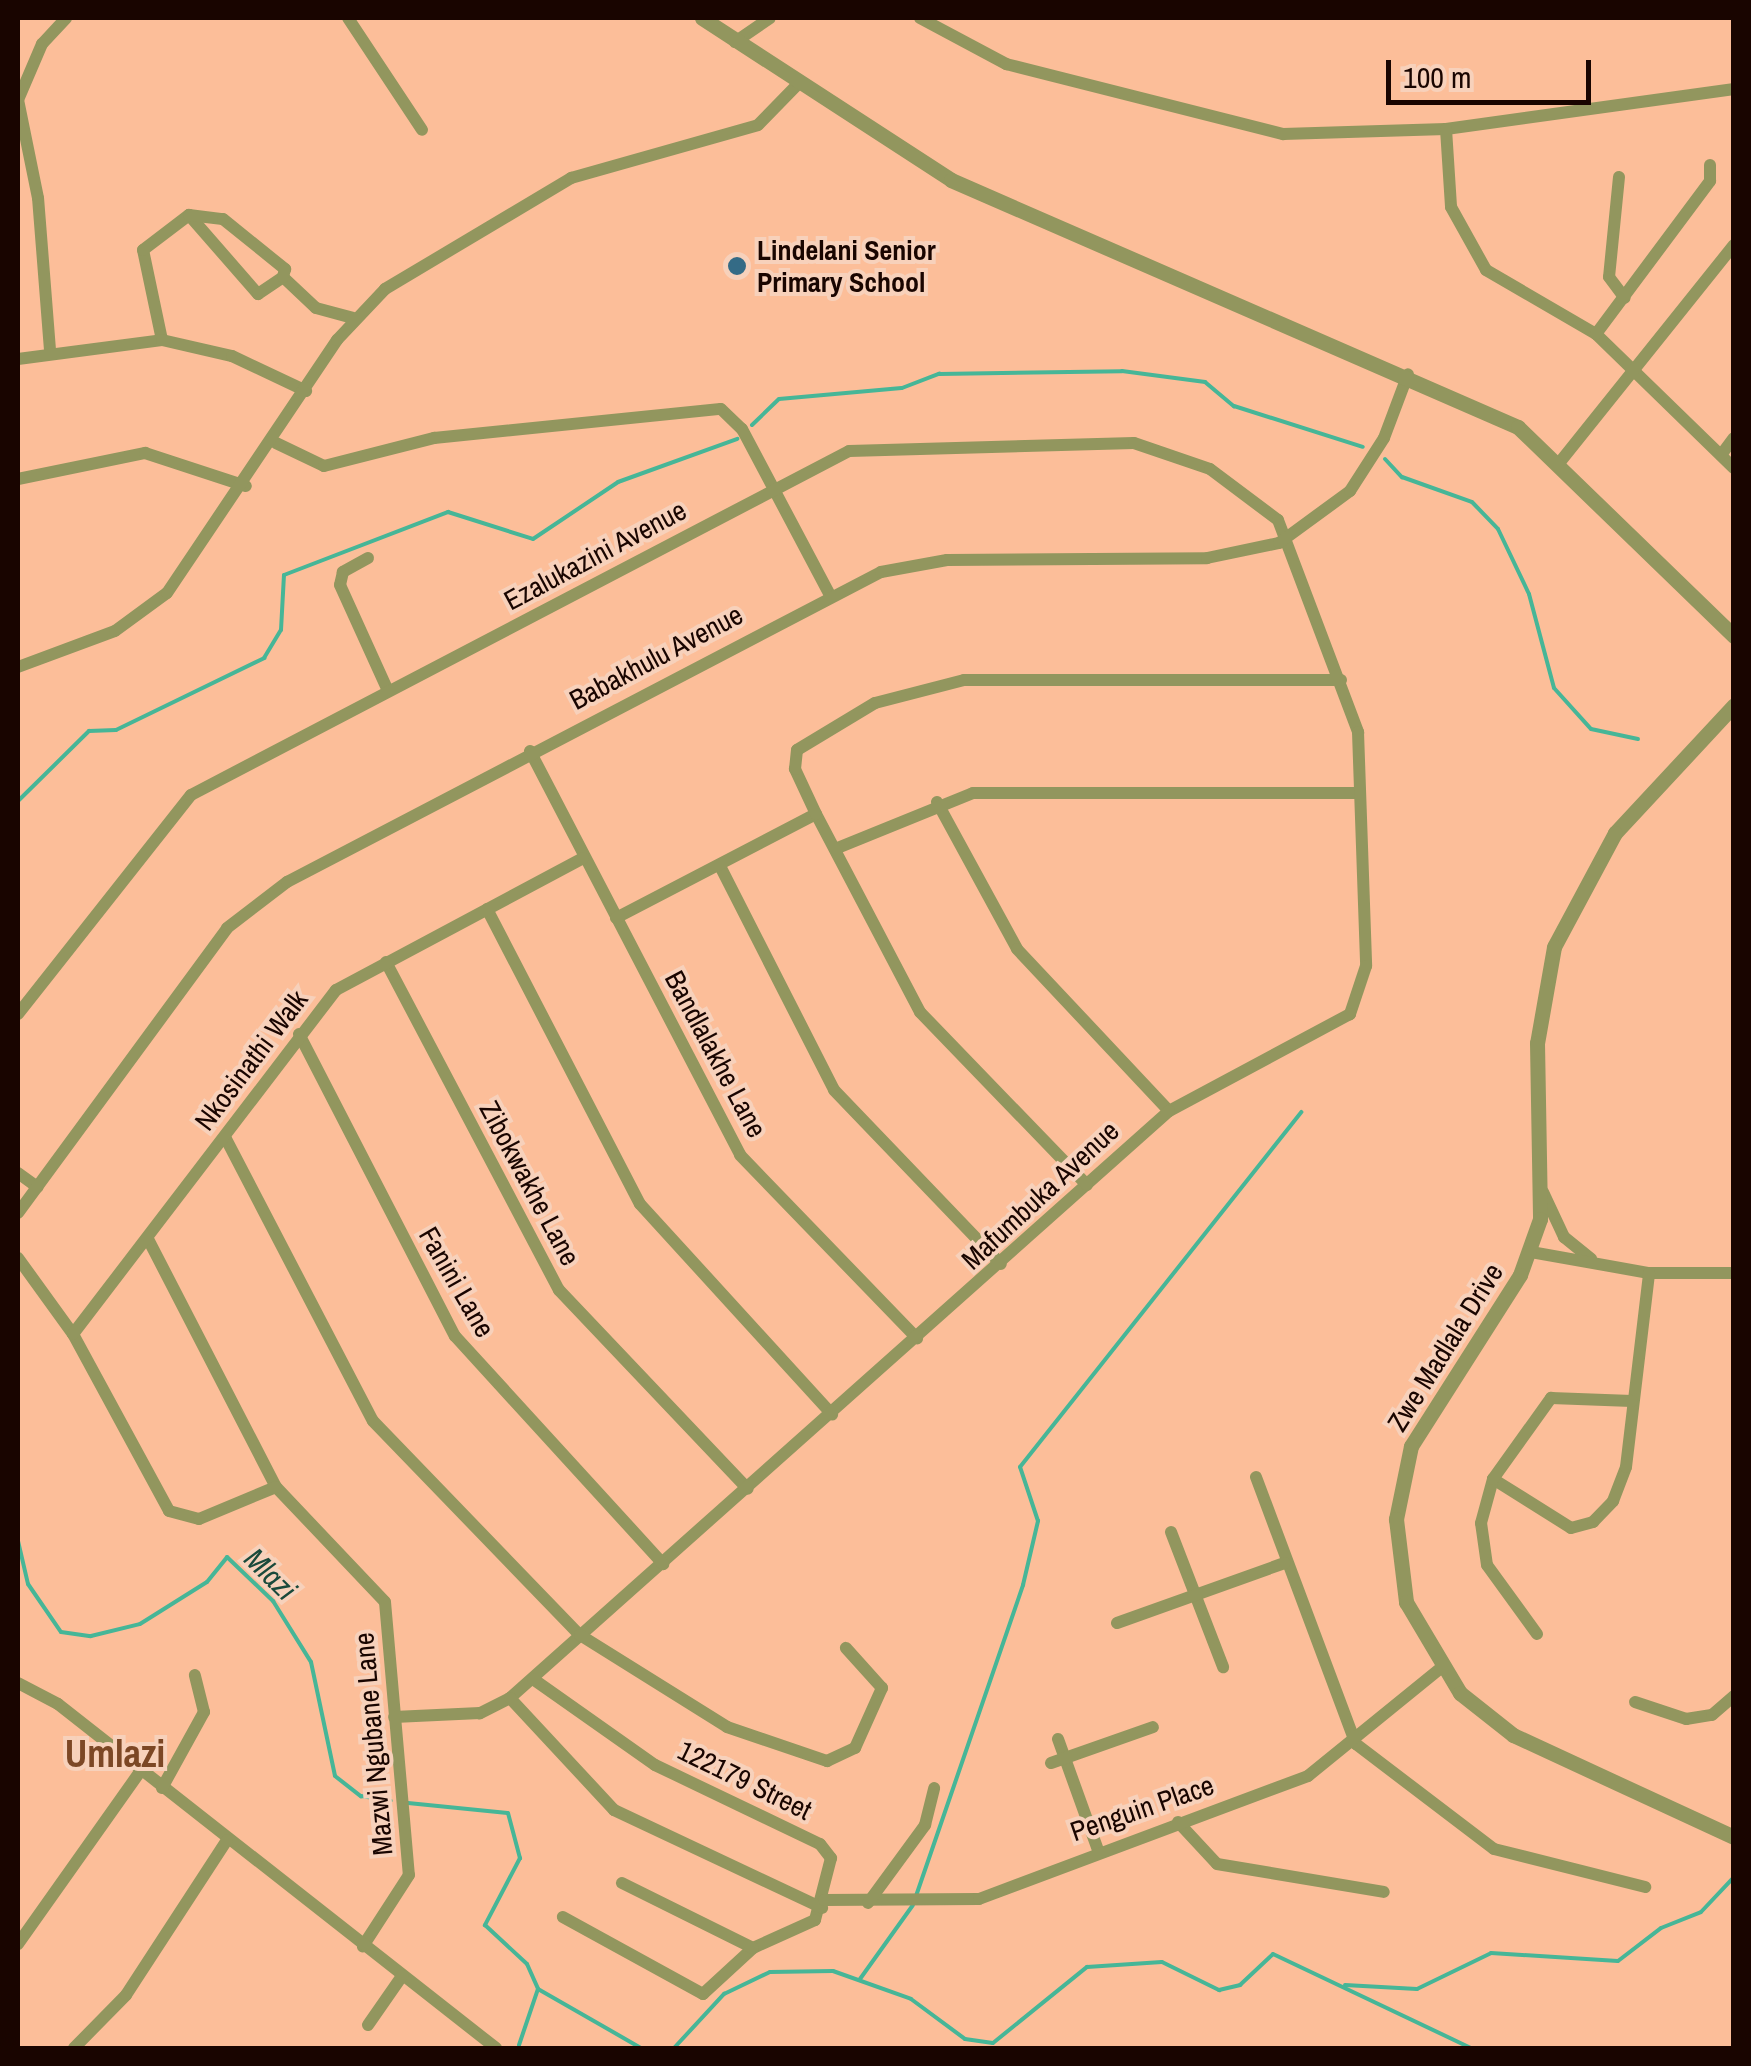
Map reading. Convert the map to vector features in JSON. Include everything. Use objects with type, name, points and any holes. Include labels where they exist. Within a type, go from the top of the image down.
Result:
[{"type":"street","points":[[50,350],[38,198],[18,100],[42,44],[66,18]]},
{"type":"street","points":[[348,18],[422,130]]},
{"type":"street","points":[[702,18],[952,180],[1408,374],[1518,427],[1560,462],[1734,636]]},
{"type":"street","points":[[735,42],[770,18]]},
{"type":"street","points":[[920,18],[1006,64],[1229,126],[1284,134],[1446,129],[1734,89]]},
{"type":"street","points":[[18,667],[150,608],[246,486],[354,318],[384,289],[546,191],[614,161],[758,125],[798,83]]},
{"type":"street","points":[[1446,129],[1450,207],[1466,243],[1501,283],[1596,334],[1734,468]]},
{"type":"street","points":[[1596,334],[1710,180],[1710,165]]},
{"type":"street","points":[[1619,177],[1609,277],[1625,298]]},
{"type":"street","points":[[162,340],[143,250],[189,216],[212,213],[285,269],[283,278],[258,294],[189,216]]},
{"type":"street","points":[[1560,462],[1636,376],[1734,245]]},
{"type":"street","points":[[283,278],[316,308],[354,318]]},
{"type":"street","points":[[18,359],[50,350],[162,340],[232,356],[306,391]]},
{"type":"street","name":"Babakhulu Avenue","points":[[18,1213],[243,914],[530,751],[830,596],[925,561],[1207,558],[1280,542],[1350,491],[1384,438],[1408,374]]},
{"type":"street","points":[[276,443],[324,466],[434,438],[712,407],[736,420],[777,488],[830,596]]},
{"type":"street","points":[[1722,455],[1734,438]]},
{"type":"street","name":"Ezalukazini Avenue","points":[[18,1014],[178,805],[388,691],[864,445],[1107,440],[1187,460],[1238,485],[1274,514],[1280,542]]},
{"type":"street","points":[[18,479],[145,452],[246,486]]},
{"type":"street","name":"Mafumbuka Avenue","points":[[394,1717],[480,1713],[510,1698],[1168,1111],[1334,1027],[1358,1001],[1366,966],[1355,793],[1358,732],[1340,680],[1280,542]]},
{"type":"street","points":[[368,558],[343,572],[340,585],[388,691]]},
{"type":"street","points":[[1087,1186],[939,1038],[816,814],[795,769],[797,750],[875,704],[964,680],[1340,680]]},
{"type":"street","name":"Zwe Madlala Drive","points":[[1734,705],[1615,833],[1554,947],[1537,1043],[1543,1192],[1531,1252],[1430,1410],[1402,1480],[1397,1556],[1406,1602],[1441,1668],[1513,1735],[1734,1837]]},
{"type":"street","name":"Bandlalakhe Lane","points":[[530,751],[740,1155],[917,1338]]},
{"type":"street","points":[[835,849],[937,802],[973,794],[1355,793]]},
{"type":"street","points":[[937,802],[1017,949],[1168,1111]]},
{"type":"street","points":[[616,918],[816,814]]},
{"type":"street","name":"Nkosinathi Walk","points":[[73,1334],[336,990],[583,858]]},
{"type":"street","points":[[720,866],[834,1090],[1001,1264]]},
{"type":"street","points":[[486,909],[640,1204],[832,1414]]},
{"type":"street","name":"Zibokwakhe Lane","points":[[386,962],[559,1290],[748,1489]]},
{"type":"street","name":"Fanini Lane","points":[[299,1034],[455,1336],[663,1564]]},
{"type":"street","points":[[225,1137],[373,1421],[580,1635],[727,1726],[827,1761],[856,1748],[882,1688],[878,1673],[846,1648]]},
{"type":"street","points":[[18,1173],[37,1187]]},
{"type":"street","points":[[1543,1192],[1564,1237],[1598,1264]]},
{"type":"street","name":"Mazwi Ngubane Lane","points":[[148,1239],[276,1487],[385,1602],[409,1876],[364,1946]]},
{"type":"street","points":[[1531,1252],[1649,1273],[1734,1273]]},
{"type":"street","points":[[18,1258],[73,1334],[169,1512],[199,1518],[276,1487]]},
{"type":"street","points":[[1492,1479],[1557,1523],[1593,1522],[1622,1483],[1649,1273]]},
{"type":"street","points":[[1536,1634],[1487,1566],[1480,1523],[1492,1479],[1551,1398],[1632,1401]]},
{"type":"street","points":[[1256,1478],[1356,1744],[1494,1849],[1644,1887]]},
{"type":"street","points":[[1171,1532],[1222,1666]]},
{"type":"street","points":[[1116,1623],[1195,1598],[1285,1562]]},
{"type":"street","name":"Penguin Place","points":[[823,1904],[978,1899],[1098,1850],[1308,1776],[1356,1744],[1441,1668]]},
{"type":"street","points":[[162,1788],[204,1712],[195,1675]]},
{"type":"street","name":"122179 Street","points":[[534,1679],[656,1765],[820,1844],[831,1858],[823,1904]]},
{"type":"street","points":[[18,1683],[162,1788],[496,2048]]},
{"type":"street","points":[[1635,1702],[1699,1719],[1734,1696]]},
{"type":"street","points":[[510,1698],[614,1810],[823,1904],[803,1931],[753,1948],[704,1994],[563,1917]]},
{"type":"street","points":[[1051,1763],[1153,1727]]},
{"type":"street","points":[[1058,1739],[1098,1850]]},
{"type":"street","points":[[18,1944],[140,1772]]},
{"type":"street","points":[[868,1903],[927,1822],[934,1788]]},
{"type":"street","points":[[1178,1822],[1217,1864],[1384,1892]]},
{"type":"street","points":[[74,2048],[126,1994],[227,1840]]},
{"type":"street","points":[[622,1883],[753,1948]]},
{"type":"street","points":[[368,2025],[402,1976]]},
{"type":"waterway","points":[[752,425],[779,399],[902,388],[939,374],[1122,371],[1205,382],[1234,406],[1363,447]]},
{"type":"waterway","points":[[18,801],[89,731],[116,730],[264,658],[281,630],[284,575],[448,512],[533,539],[618,482],[737,439]]},
{"type":"waterway","points":[[1385,459],[1402,477],[1472,502],[1498,529],[1529,594],[1554,688],[1591,729],[1638,739]]},
{"type":"waterway","points":[[916,1896],[1023,1585],[1038,1521],[1020,1467],[1301,1112]]},
{"type":"waterway","name":"Mlazi","points":[[18,1541],[28,1584],[61,1632],[91,1636],[140,1624],[207,1582],[227,1557],[273,1601],[311,1662],[335,1776],[361,1796],[391,1801]]},
{"type":"waterway","points":[[408,1803],[508,1813],[520,1858],[485,1925],[527,1964],[538,1989],[641,2048]]},
{"type":"waterway","points":[[1345,1985],[1417,1989],[1491,1953],[1618,1961],[1661,1928],[1701,1912],[1734,1877]]},
{"type":"waterway","points":[[860,1979],[913,1905]]},
{"type":"waterway","points":[[674,2048],[724,1994],[770,1972],[833,1971],[911,1999],[965,2039],[993,2043],[1087,1967],[1162,1962],[1219,1990],[1240,1985],[1273,1954],[1471,2048]]},
{"type":"waterway","points":[[519,2045],[538,1989]]},
{"type":"place","name":"Lindelani Senior Primary School","points":[[737,266]]},
{"type":"district","name":"Umlazi","points":[[115,1754]]}]
